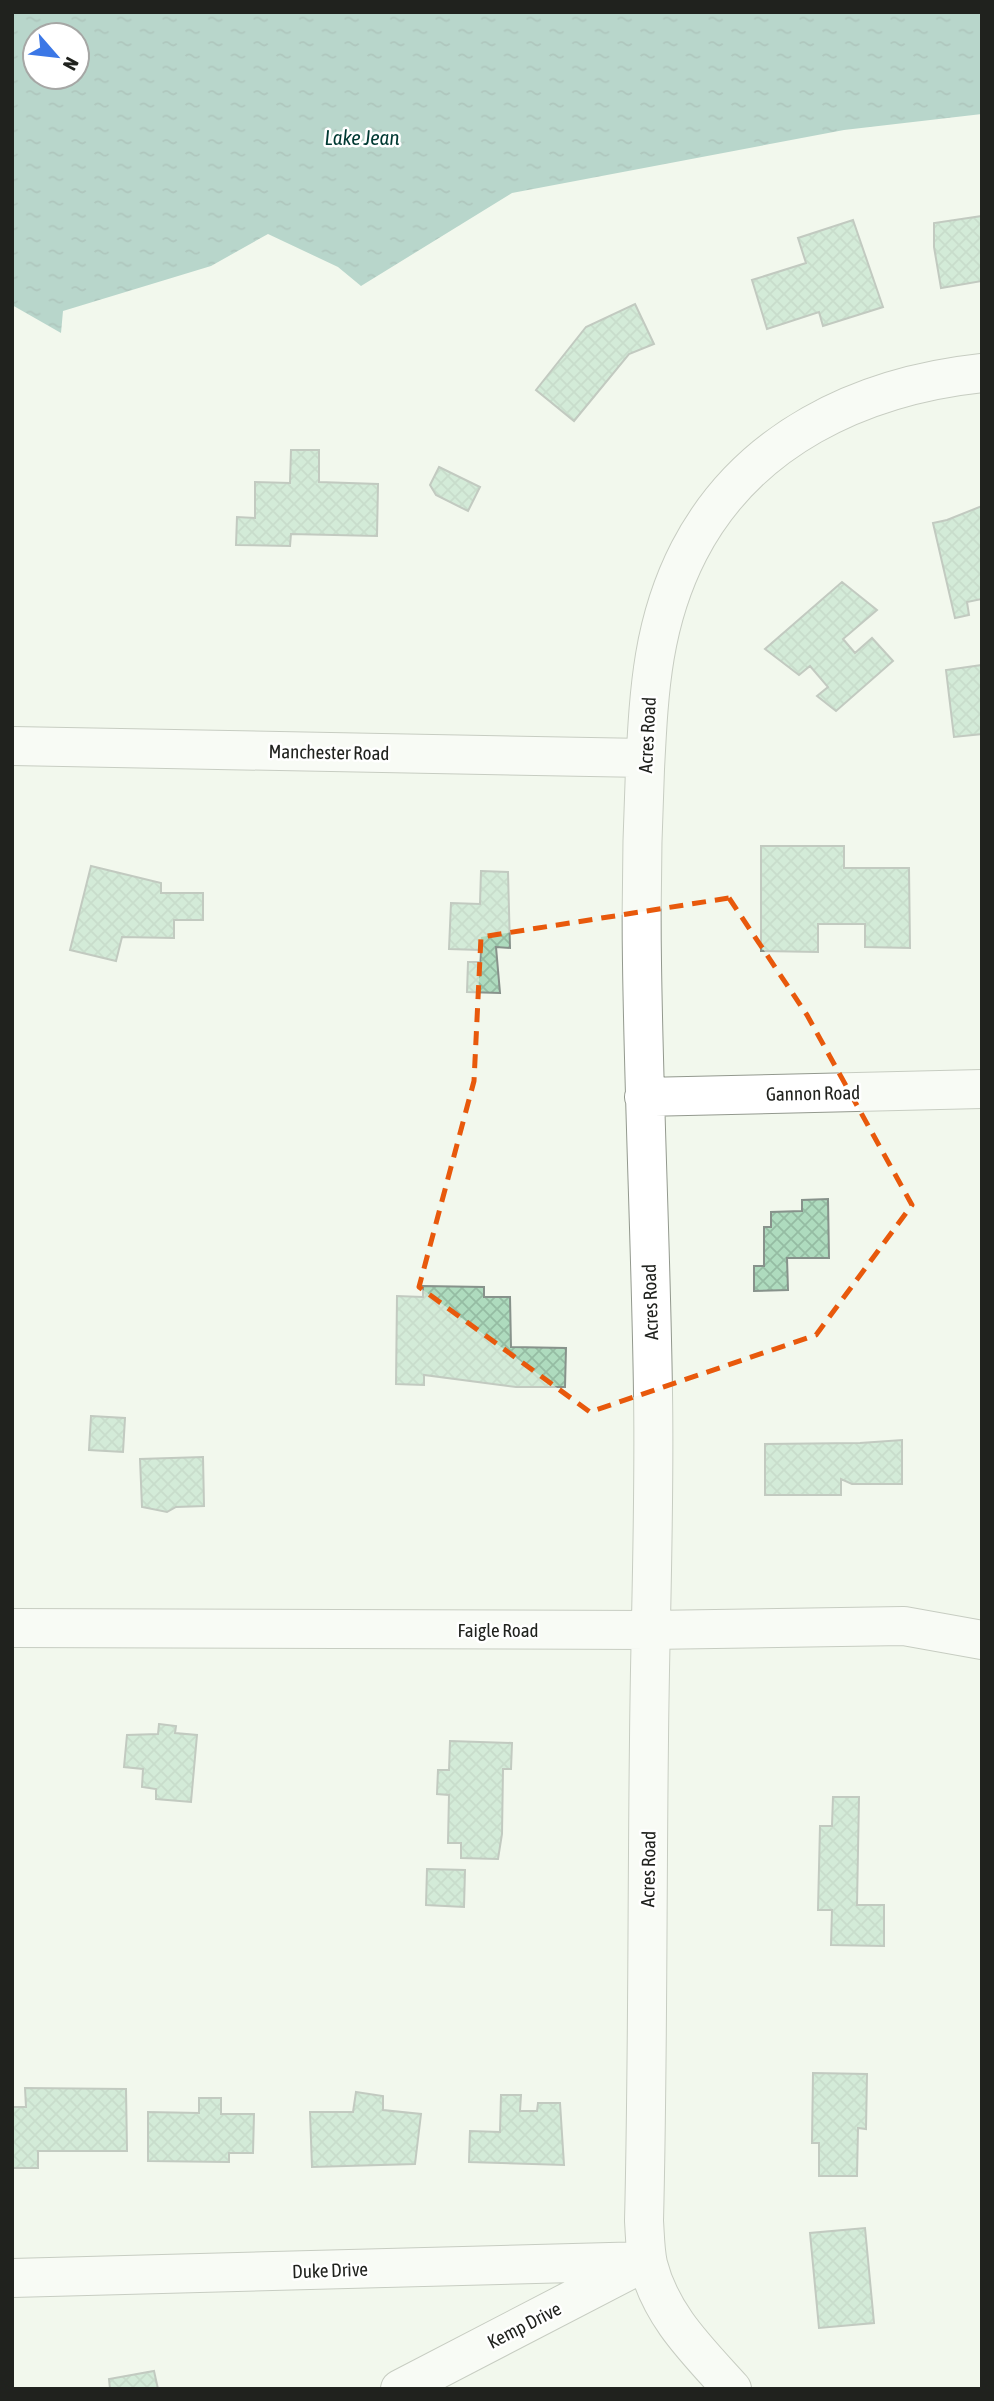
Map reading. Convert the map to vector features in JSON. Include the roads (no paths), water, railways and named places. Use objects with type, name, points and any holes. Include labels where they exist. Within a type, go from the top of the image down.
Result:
[{"type":"street","name":"Acres Road","points":[[732,2389],[675,2325],[657,2293],[647,2261],[644,2221],[653,1396],[640,865],[649,689],[662,619],[688,553],[715,509],[748,471],[788,438],[830,415],[891,391],[954,376],[982,373]]},
{"type":"street","name":"Manchester Road","points":[[12,746],[645,758]]},
{"type":"street","name":"Gannon Road","points":[[644,1097],[982,1089]]},
{"type":"street","name":"Faigle Road","points":[[12,1628],[650,1630],[904,1626],[982,1640]]},
{"type":"street","name":"Duke Drive","points":[[12,2278],[647,2261]]},
{"type":"street","name":"Kemp Drive","points":[[400,2389],[647,2261]]},
{"type":"water","name":"Lake Jean","points":[[12,12],[982,12],[982,114],[844,130],[512,193],[361,286],[338,267],[268,234],[211,266],[63,311],[61,333],[12,305]]}]
